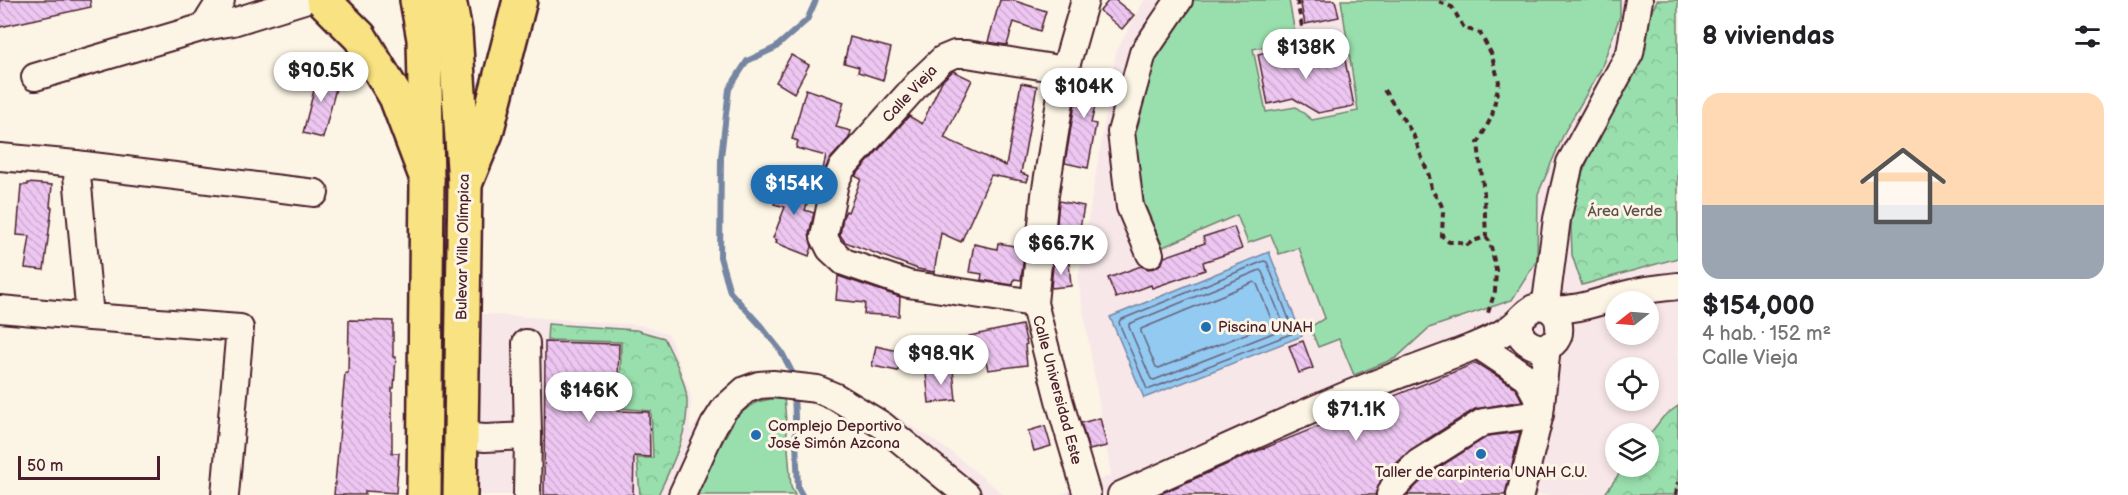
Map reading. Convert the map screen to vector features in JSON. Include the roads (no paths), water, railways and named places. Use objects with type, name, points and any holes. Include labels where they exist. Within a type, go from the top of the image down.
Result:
[{"type":"main road","points":[[323,0],[360,37],[396,97],[427,179]]},
{"type":"main road","points":[[417,0],[424,39],[427,179],[424,495]]},
{"type":"main road","name":"Bulevar Villa Olímpica","points":[[449,0],[455,32],[465,184],[460,495]]},
{"type":"main road","points":[[465,184],[486,134],[520,0]]},
{"type":"street","points":[[204,27],[221,0]]},
{"type":"street","points":[[35,77],[304,0]]},
{"type":"street","name":"Calle Universidad Este","points":[[1085,0],[1065,69],[1045,195],[1034,303],[1087,495]]},
{"type":"street","points":[[1150,254],[1130,207],[1121,132],[1143,53],[1179,0]]},
{"type":"street","points":[[1520,495],[1540,409],[1538,323],[1570,163],[1630,53],[1639,0]]},
{"type":"street","name":"Calle Vieja","points":[[1034,303],[908,284],[844,262],[830,249],[824,237],[835,183],[842,168],[921,80],[943,59],[955,54],[967,54],[1065,69]]},
{"type":"street","points":[[0,157],[315,193]]},
{"type":"street","points":[[76,164],[90,316]]},
{"type":"street","points":[[1121,495],[1335,400],[1478,345],[1510,329],[1538,323],[1563,310],[1632,293],[1678,286]]},
{"type":"street","points":[[0,309],[240,328],[225,495]]},
{"type":"street","points":[[526,343],[528,436],[526,495]]},
{"type":"street","points":[[1478,345],[1495,354],[1526,377],[1540,409]]},
{"type":"street","points":[[682,495],[714,425],[725,408],[745,390],[759,385],[772,384],[817,389],[836,397],[882,425],[967,495]]},
{"type":"street","points":[[1390,495],[1393,488],[1418,463],[1483,422],[1540,409]]},
{"type":"street","points":[[460,436],[485,438],[528,436]]},
{"type":"water","name":"Piscina UNAH","points":[[1269,252],[1302,336],[1144,398],[1110,317]]},
{"type":"waterway","points":[[794,379],[781,351],[730,292],[720,257],[721,157],[729,89],[747,61],[775,48],[807,20],[816,0]]},
{"type":"waterway","points":[[794,393],[798,488],[802,495]]},
{"type":"place","name":"Piscina UNAH","points":[[1206,327]]},
{"type":"place","name":"Complejo Deportivo José Simón Azcona","points":[[756,435]]},
{"type":"place","name":"Taller de carpinteria UNAH C.U.","points":[[1481,454]]},
{"type":"park label","name":"Área Verde","points":[[1625,211]]}]
